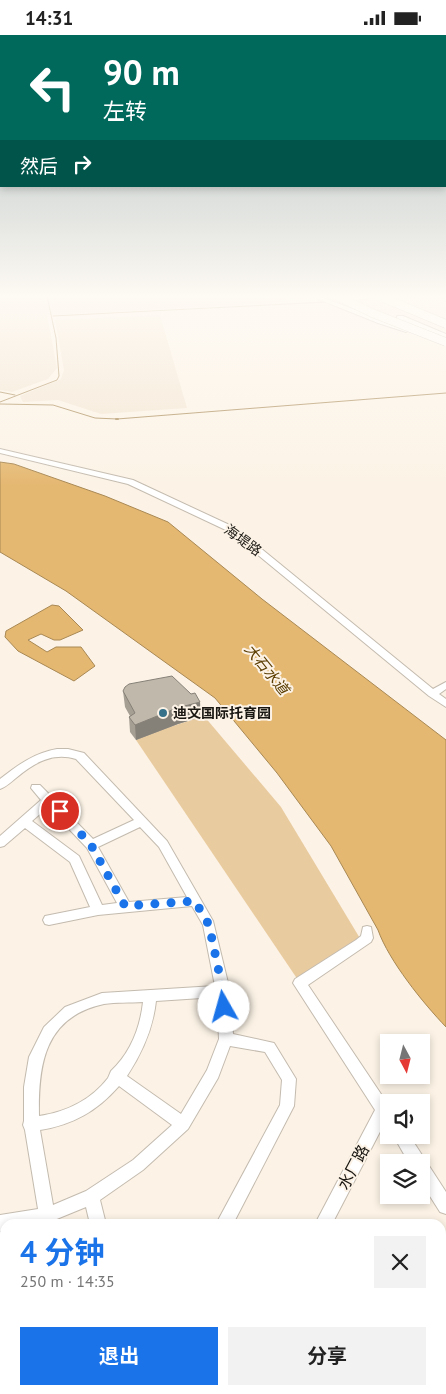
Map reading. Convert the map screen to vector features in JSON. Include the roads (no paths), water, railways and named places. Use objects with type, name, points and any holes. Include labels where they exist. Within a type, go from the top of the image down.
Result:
[{"type":"street","name":"海堤路","points":[[0,451],[130,482],[233,530],[446,705]]},
{"type":"street","points":[[432,694],[446,685]]},
{"type":"street","points":[[0,785],[35,758],[67,751],[80,756],[164,844],[209,925],[223,991],[226,1039],[213,1073],[183,1124],[138,1165],[91,1197],[47,1215],[24,1219]]},
{"type":"street","points":[[36,788],[91,845],[125,906]]},
{"type":"street","points":[[0,843],[49,800]]},
{"type":"street","points":[[24,821],[75,859],[98,910]]},
{"type":"street","points":[[91,845],[143,821]]},
{"type":"street","points":[[49,920],[125,906],[195,901]]},
{"type":"street","points":[[367,931],[367,938],[360,944],[300,983],[380,1105]]},
{"type":"street","points":[[47,1215],[30,1125],[29,1077],[38,1043],[52,1025],[74,1009],[102,999],[223,991]]},
{"type":"street","points":[[30,1125],[54,1121],[84,1109],[116,1076],[134,1053],[146,1025],[150,996]]},
{"type":"street","points":[[226,1039],[269,1047],[290,1079],[287,1106],[227,1219]]},
{"type":"street","points":[[116,1076],[183,1124]]},
{"type":"street","name":"水厂路","points":[[326,1219],[380,1124]]},
{"type":"street","points":[[430,1182],[446,1206]]},
{"type":"street","points":[[91,1197],[97,1219]]},
{"type":"water","name":"大石水道","points":[[0,462],[14,464],[105,496],[168,522],[262,599],[446,740],[446,1027],[417,994],[398,968],[331,846],[277,773],[215,698],[66,591],[0,552]]},
{"type":"water","points":[[52,605],[59,606],[83,630],[60,640],[54,640],[41,634],[28,640],[47,652],[56,647],[81,647],[95,666],[74,681],[18,651],[5,637],[6,631]]},
{"type":"waterway","points":[[0,402],[57,380],[59,376],[58,359]]},
{"type":"waterway","points":[[0,392],[15,395]]},
{"type":"waterway","points":[[117,419],[446,393]]},
{"type":"waterway","points":[[0,404],[53,405],[95,418],[117,419]]},
{"type":"place","name":"迪文国际托育园","points":[[163,713]]}]
